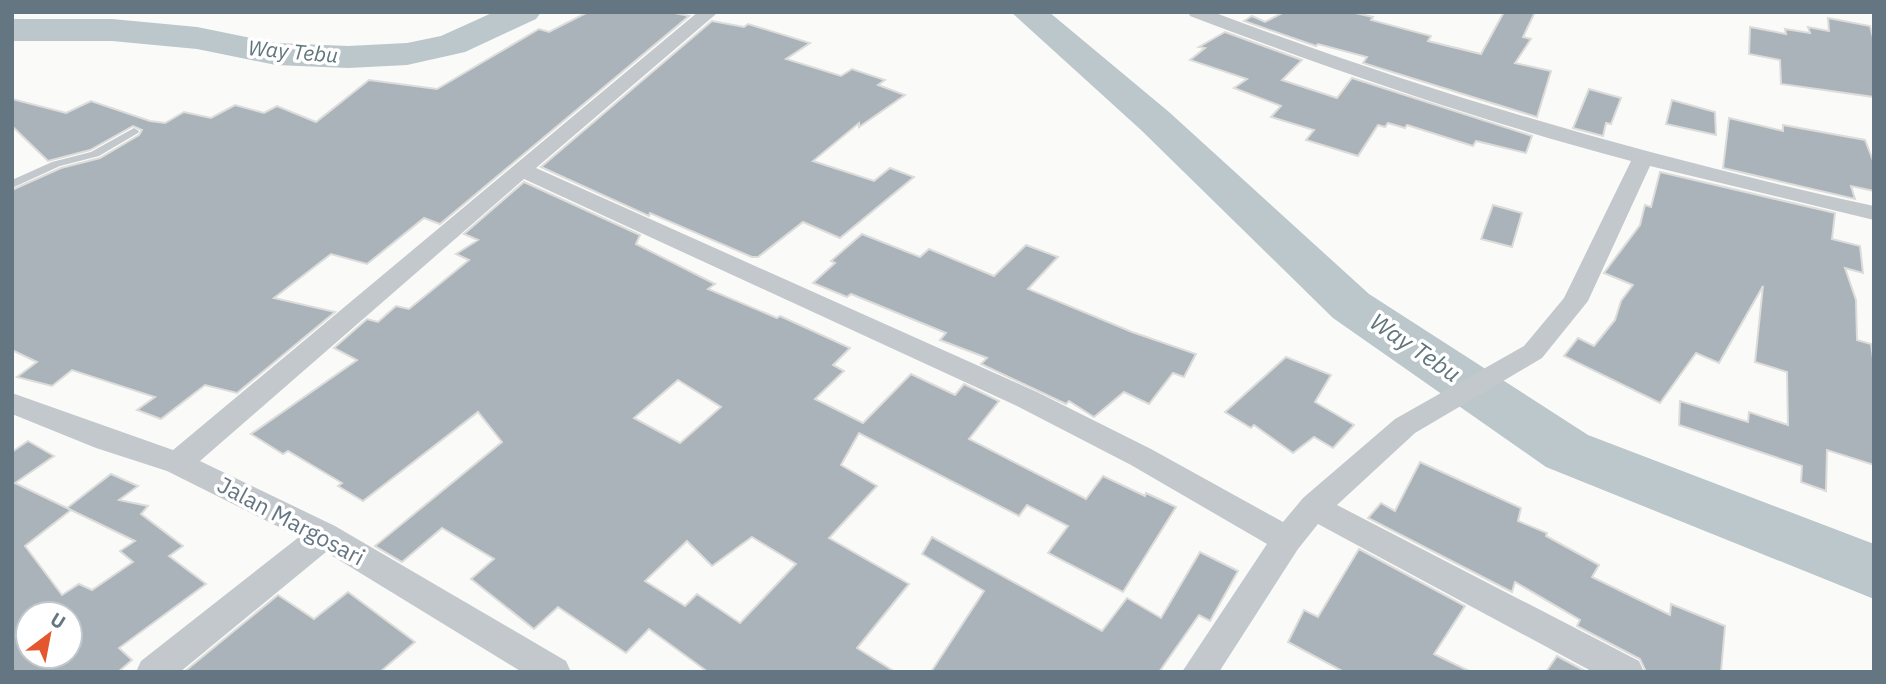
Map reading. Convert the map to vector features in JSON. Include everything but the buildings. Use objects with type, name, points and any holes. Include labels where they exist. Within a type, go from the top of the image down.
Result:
[{"type":"street","points":[[1196,12],[1420,93],[1643,158],[1874,214]]},
{"type":"street","points":[[177,463],[259,397],[622,83],[707,14]]},
{"type":"street","points":[[1199,672],[1287,540],[1314,507],[1405,426],[1533,352],[1575,302],[1643,158]]},
{"type":"street","points":[[522,170],[1027,399],[1141,457],[1287,540]]},
{"type":"street","name":"Jalan Margosari","points":[[12,403],[106,440],[177,463],[324,535],[554,672]]},
{"type":"street","points":[[1314,507],[1628,672]]},
{"type":"street","points":[[153,672],[324,535]]},
{"type":"lane","points":[[12,185],[56,164],[95,154],[134,131]]},
{"type":"waterway","name":"Way Tebu","points":[[12,30],[112,30],[197,38],[276,54],[348,57],[407,54],[452,44],[524,12]]},
{"type":"waterway","name":"Way Tebu","points":[[1028,12],[1155,121],[1351,306],[1567,451],[1874,572]]}]
